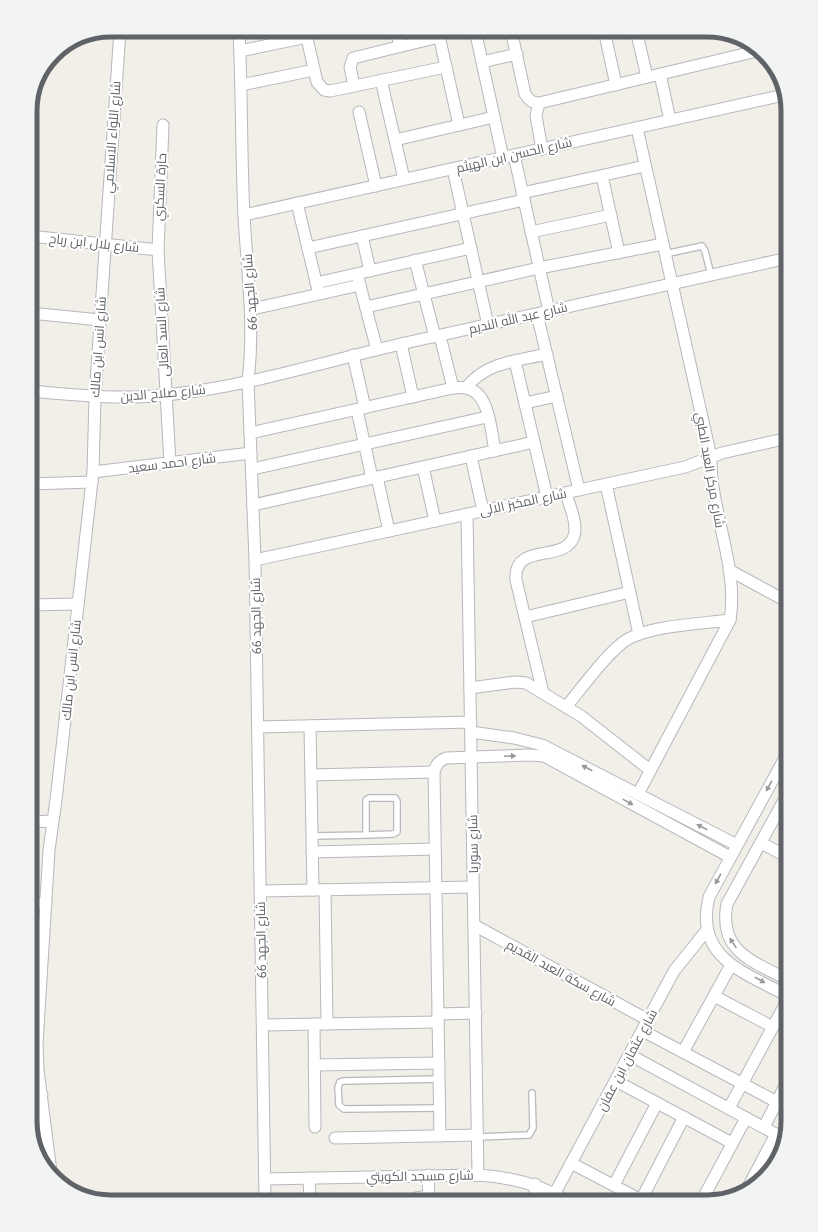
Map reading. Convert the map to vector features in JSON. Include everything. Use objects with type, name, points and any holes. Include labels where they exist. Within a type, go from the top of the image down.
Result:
[{"type":"street","name":"شارع اللواء الاسلامي","points":[[105,244],[120,37]]},
{"type":"street","name":"شارع الجهد 66","points":[[239,37],[244,215],[252,309],[252,348],[248,381],[255,560],[266,1195]]},
{"type":"street","points":[[240,51],[294,37]]},
{"type":"street","points":[[307,37],[317,82],[324,90],[330,91],[446,67]]},
{"type":"street","points":[[398,37],[400,46]]},
{"type":"street","points":[[354,86],[350,66],[353,58],[429,37]]},
{"type":"street","points":[[440,37],[459,125]]},
{"type":"street","points":[[477,37],[502,158]]},
{"type":"street","points":[[513,37],[526,94],[528,99],[533,103],[540,103],[752,52]]},
{"type":"street","points":[[606,37],[616,85]]},
{"type":"street","points":[[638,37],[647,77]]},
{"type":"street","points":[[482,62],[517,54]]},
{"type":"street","points":[[241,85],[314,70]]},
{"type":"street","points":[[660,74],[670,120]]},
{"type":"street","points":[[381,80],[404,180]]},
{"type":"street","name":"شارع الحسن ابن الهيثم","points":[[244,215],[779,96]]},
{"type":"street","points":[[540,103],[536,116],[542,149]]},
{"type":"street","points":[[359,112],[376,186]]},
{"type":"street","points":[[395,140],[494,117]]},
{"type":"street","name":"حارة السكري","points":[[158,250],[163,125]]},
{"type":"street","name":"شارع مركز العبد الطبي","points":[[637,128],[711,457],[713,494],[732,586],[733,603],[730,620],[638,794]]},
{"type":"street","points":[[514,155],[549,311]]},
{"type":"street","points":[[308,248],[463,213],[523,196],[646,166]]},
{"type":"street","points":[[453,169],[488,325]]},
{"type":"street","points":[[602,176],[619,253]]},
{"type":"street","points":[[297,203],[317,288]]},
{"type":"street","points":[[531,232],[611,215]]},
{"type":"street","points":[[362,236],[370,271]]},
{"type":"street","name":"شارع بلال ابن رباح","points":[[37,237],[158,250]]},
{"type":"street","name":"شارع انس ابن مالك","points":[[37,968],[46,903],[52,821],[56,800],[93,477],[95,397],[105,244]]},
{"type":"street","points":[[252,309],[317,288],[358,279],[370,271],[471,248]]},
{"type":"street","points":[[366,307],[539,268],[619,253],[664,249]]},
{"type":"street","name":"شارع السد العالى","points":[[158,250],[170,463]]},
{"type":"street","points":[[415,260],[453,388]]},
{"type":"street","name":"شارع عبد الله النديم","points":[[248,381],[401,344],[781,260]]},
{"type":"street","points":[[358,279],[377,350]]},
{"type":"street","points":[[37,314],[100,320]]},
{"type":"street","points":[[537,314],[579,490]]},
{"type":"street","points":[[401,344],[413,397]]},
{"type":"street","points":[[466,388],[473,378],[482,371],[492,367],[547,354]]},
{"type":"street","points":[[353,355],[365,444],[389,531]]},
{"type":"street","points":[[515,361],[547,497]]},
{"type":"street","name":"شارع صلاح الدين","points":[[37,392],[95,397],[166,395],[248,381]]},
{"type":"street","points":[[250,433],[453,388],[466,388],[477,393],[484,404],[495,451]]},
{"type":"street","points":[[525,403],[557,396]]},
{"type":"street","points":[[252,469],[487,417]]},
{"type":"street","name":"شارع المخبز الالى","points":[[255,560],[684,467],[711,457],[781,440]]},
{"type":"street","points":[[253,504],[534,442]]},
{"type":"street","name":"شارع احمد سعيد","points":[[37,483],[93,477],[170,463],[251,453]]},
{"type":"street","points":[[471,456],[483,511]]},
{"type":"street","points":[[423,467],[435,521]]},
{"type":"street","points":[[606,484],[639,634]]},
{"type":"street","points":[[543,693],[515,570],[519,562],[527,557],[560,549],[569,544],[574,536],[575,526],[566,493]]},
{"type":"street","name":"شارع سوريا","points":[[467,514],[478,1175]]},
{"type":"street","points":[[729,570],[781,598]]},
{"type":"street","points":[[525,618],[630,592]]},
{"type":"street","points":[[37,605],[78,604]]},
{"type":"street","points":[[566,707],[616,648],[639,634],[730,620]]},
{"type":"street","points":[[470,688],[521,682],[543,693],[581,716],[650,770]]},
{"type":"street","points":[[310,726],[312,890]]},
{"type":"street","points":[[258,727],[471,727],[521,739],[542,745],[737,845]]},
{"type":"street","points":[[440,1136],[434,772],[435,766],[440,760],[446,758],[471,757],[544,756],[730,858]]},
{"type":"street","points":[[781,765],[708,897],[705,914],[706,931],[715,950],[731,965],[781,994]]},
{"type":"street","points":[[311,775],[434,772]]},
{"type":"street","points":[[781,806],[727,904],[724,919],[726,934],[734,947],[745,956],[781,976]]},
{"type":"street","points":[[37,822],[52,821]]},
{"type":"street","points":[[761,843],[781,853]]},
{"type":"street","points":[[312,852],[435,849]]},
{"type":"street","points":[[261,891],[474,887]]},
{"type":"street","points":[[325,890],[327,1024]]},
{"type":"street","points":[[37,903],[46,903]]},
{"type":"street","name":"شارع سكة العبد القديم","points":[[474,925],[648,1020]]},
{"type":"street","name":"شارع عثمان ابن عفان","points":[[555,1193],[674,971],[706,931]]},
{"type":"street","points":[[683,1052],[731,965]]},
{"type":"street","points":[[714,996],[773,1027]]},
{"type":"street","points":[[729,1108],[781,1012]]},
{"type":"street","points":[[263,1025],[327,1024],[438,1018],[476,1013]]},
{"type":"street","points":[[314,1024],[315,1127]]},
{"type":"street","points":[[643,1030],[777,1102]]},
{"type":"street","name":"شارع انس ابن مالك","points":[[37,1044],[50,1163]]},
{"type":"street","points":[[630,1054],[779,1135]]},
{"type":"street","points":[[314,1065],[439,1063]]},
{"type":"street","points":[[616,1081],[732,1143]]},
{"type":"street","points":[[764,1127],[781,1094]]},
{"type":"street","points":[[37,1096],[42,1095]]},
{"type":"street","points":[[614,1185],[657,1103]]},
{"type":"street","points":[[646,1195],[684,1118]]},
{"type":"street","points":[[705,1195],[746,1118]]},
{"type":"street","points":[[335,1138],[478,1136]]},
{"type":"street","points":[[755,1177],[778,1139]]},
{"type":"street","points":[[571,1163],[632,1195]]},
{"type":"street","name":"شارع مسجد الكويتي","points":[[265,1179],[478,1175],[507,1177],[534,1184],[558,1195]]},
{"type":"street","points":[[428,1176],[429,1195]]},
{"type":"street","points":[[309,1178],[310,1195]]},
{"type":"street","points":[[534,1184],[535,1195]]},
{"type":"lane","points":[[664,249],[702,246],[705,251],[711,275]]},
{"type":"lane","points":[[312,836],[366,835],[393,834],[397,832],[397,801],[395,798],[369,798],[366,800],[366,835]]},
{"type":"lane","points":[[439,1079],[343,1081],[338,1084],[338,1095],[339,1106],[344,1109],[439,1108]]},
{"type":"lane","points":[[478,1136],[528,1135],[533,1128],[532,1093]]}]
